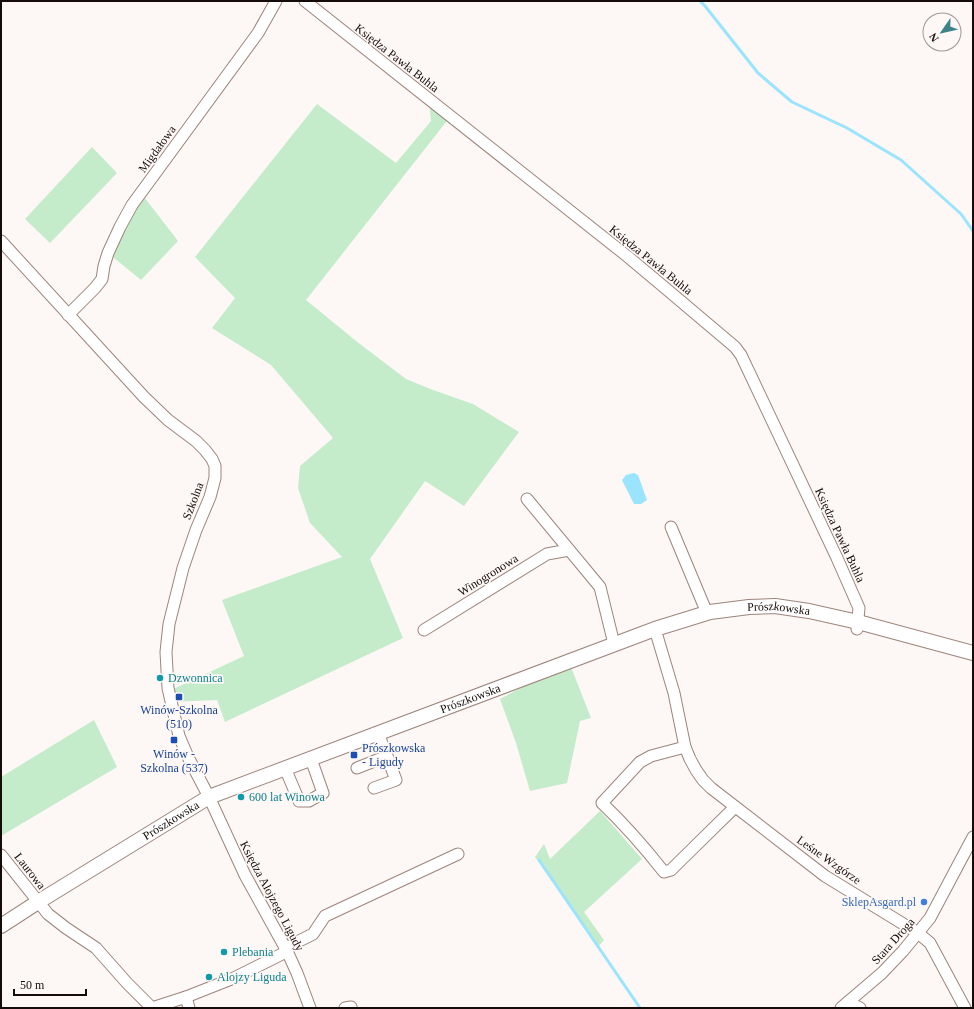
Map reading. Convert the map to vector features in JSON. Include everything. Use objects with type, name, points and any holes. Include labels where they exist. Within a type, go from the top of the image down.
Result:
[{"type":"main road","name":"Prószkowska","points":[[1,926],[209,797],[654,629],[706,613],[749,607],[775,606],[809,610],[857,626],[973,653]]},
{"type":"street","name":"Migdałowa","points":[[68,315],[102,279],[108,253],[132,205],[258,32],[276,1]]},
{"type":"street","name":"Księdza Pawła Buhla","points":[[305,1],[627,256],[735,347],[741,355],[859,608],[857,626]]},
{"type":"street","name":"Szkolna","points":[[1,242],[144,397],[168,420],[196,441],[212,459],[215,478],[210,497],[196,530],[183,568],[169,624],[166,652],[168,688],[179,736],[209,797]]},
{"type":"street","points":[[527,499],[600,587],[614,644]]},
{"type":"street","points":[[671,527],[706,613]]},
{"type":"street","name":"Winogronowa","points":[[424,630],[547,554],[569,550]]},
{"type":"street","name":"Leśne Wzgórze","points":[[654,629],[674,693],[685,748],[703,780],[735,807],[825,876],[918,933],[930,943],[965,1008]]},
{"type":"street","points":[[374,788],[396,780],[378,733]]},
{"type":"street","points":[[685,748],[651,756],[640,762],[602,803],[647,851],[664,872],[671,870],[735,807]]},
{"type":"street","points":[[357,768],[387,756]]},
{"type":"street","points":[[285,768],[299,802],[309,800],[323,793],[311,759]]},
{"type":"street","name":"Księdza Alojzego Ligudy","points":[[209,797],[245,875],[287,950],[310,1008]]},
{"type":"street","name":"Stara Droga","points":[[845,1005],[882,973],[904,951],[930,918],[973,837]]},
{"type":"street","points":[[189,1008],[186,997],[234,978],[282,954],[293,944],[313,934],[325,916],[458,854]]},
{"type":"street","name":"Laurowa","points":[[1,855],[50,916],[96,948],[127,983],[152,1008],[186,997]]},
{"type":"street","points":[[845,1005],[860,1008]]},
{"type":"street","points":[[345,1008],[351,1006],[351,1008]]},
{"type":"green space","points":[[429,100],[450,117],[306,300],[406,379],[473,404],[519,432],[464,506],[425,481],[370,559],[403,638],[225,722],[217,700],[171,702],[169,691],[244,656],[222,600],[342,557],[310,523],[298,488],[300,466],[333,438],[271,365],[212,328],[235,298],[195,257],[317,104],[396,163],[431,121]]},
{"type":"green space","points":[[92,147],[117,173],[50,243],[25,219]]},
{"type":"green space","points":[[141,193],[178,241],[141,280],[108,253]]},
{"type":"green space","points":[[569,662],[591,718],[580,721],[567,783],[530,791],[516,743],[500,699]]},
{"type":"green space","points":[[94,720],[117,767],[1,836],[1,777]]},
{"type":"green space","points":[[600,811],[642,859],[584,912],[604,940],[598,947],[535,857],[544,844],[550,859]]},
{"type":"water","points":[[634,473],[638,475],[647,500],[641,504],[634,504],[622,480],[626,475]]},
{"type":"waterway","points":[[700,1],[758,73],[792,102],[847,128],[901,160],[961,214],[973,231]]},
{"type":"waterway","points":[[539,860],[640,1008]]},
{"type":"place","name":"Dzwonnica","points":[[160,678]]},
{"type":"place","name":"Winów-Szkolna (510)","points":[[179,697]]},
{"type":"place","name":"Winów - Szkolna (537)","points":[[174,740]]},
{"type":"place","name":"Prószkowska - Ligudy","points":[[354,755]]},
{"type":"place","name":"600 lat Winowa","points":[[241,797]]},
{"type":"place","name":"SklepAsgard.pl","points":[[924,902]]},
{"type":"place","name":"Plebania","points":[[224,952]]},
{"type":"place","name":"Alojzy Liguda","points":[[209,977]]}]
